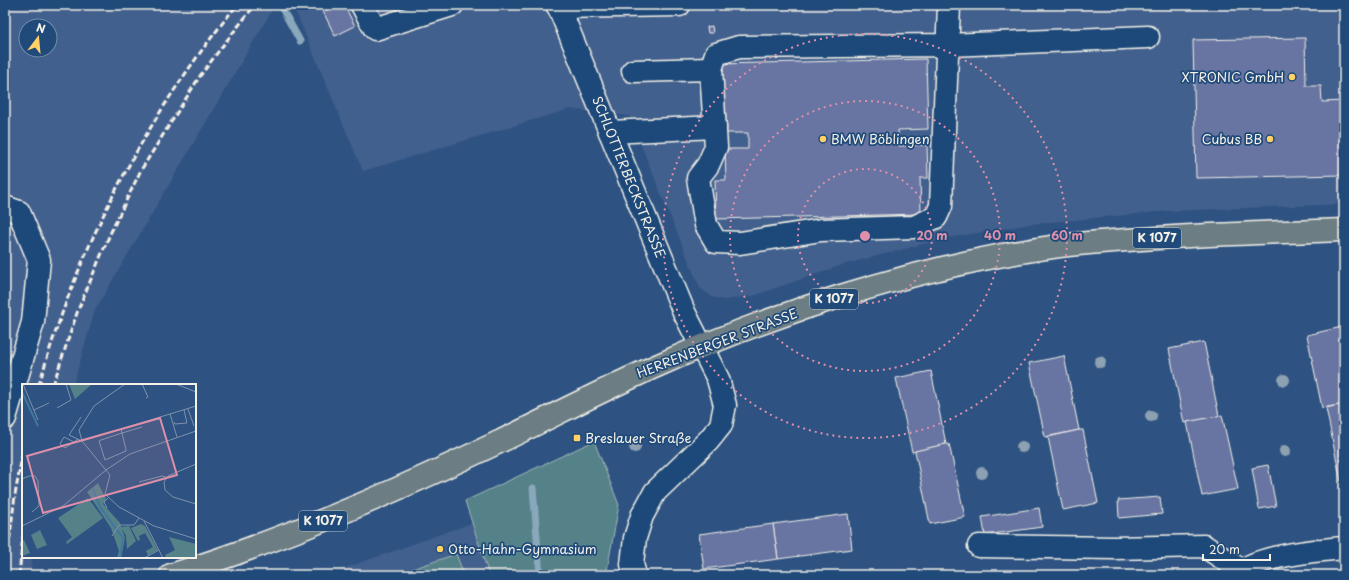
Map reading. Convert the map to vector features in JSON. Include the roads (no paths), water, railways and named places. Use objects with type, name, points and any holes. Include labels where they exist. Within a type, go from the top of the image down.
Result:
[{"type":"main road","name":"HERRENBERGER STRASSE","points":[[171,575],[252,548],[315,524],[497,443],[641,373],[750,328],[839,297],[899,279],[971,262],[1018,253],[1100,242],[1215,234],[1344,230]]},
{"type":"street","points":[[362,5],[375,29],[452,5]]},
{"type":"street","points":[[558,6],[679,5]]},
{"type":"street","points":[[949,5],[948,45],[941,206],[936,217],[914,228],[822,230],[740,243],[716,242],[706,225],[698,178],[708,165],[716,147],[712,69],[716,54],[739,47],[948,45],[1148,37]]},
{"type":"street","name":"SCHLOTTERBECKSTRASSE","points":[[558,6],[684,312],[701,348]]},
{"type":"street","points":[[633,71],[712,69]]},
{"type":"street","points":[[610,132],[715,127]]},
{"type":"street","points":[[5,206],[19,212],[39,260],[33,322],[5,418]]},
{"type":"street","points":[[635,575],[632,564],[635,538],[642,516],[655,492],[709,440],[721,425],[725,405],[715,373],[701,348]]},
{"type":"street","points":[[979,546],[1115,548],[1204,546],[1239,572],[1262,560],[1344,548]]},
{"type":"waterway","points":[[280,5],[300,41]]},
{"type":"waterway","points":[[533,488],[540,575]]},
{"type":"railway","points":[[39,384],[55,334],[74,283],[95,233],[118,185],[173,92],[237,5]]},
{"type":"railway","points":[[53,384],[78,310],[110,234],[141,170],[200,76],[255,5]]},
{"type":"railway","points":[[5,575],[15,495],[22,456]]},
{"type":"railway","points":[[19,575],[22,546]]},
{"type":"place","name":"XTRONIC GmbH","points":[[1292,77]]},
{"type":"place","name":"BMW Böblingen","points":[[823,139]]},
{"type":"place","name":"Cubus BB","points":[[1270,139]]},
{"type":"place","name":"Breslauer Straße","points":[[577,438]]},
{"type":"place","name":"Otto-Hahn-Gymnasium","points":[[440,549]]}]
